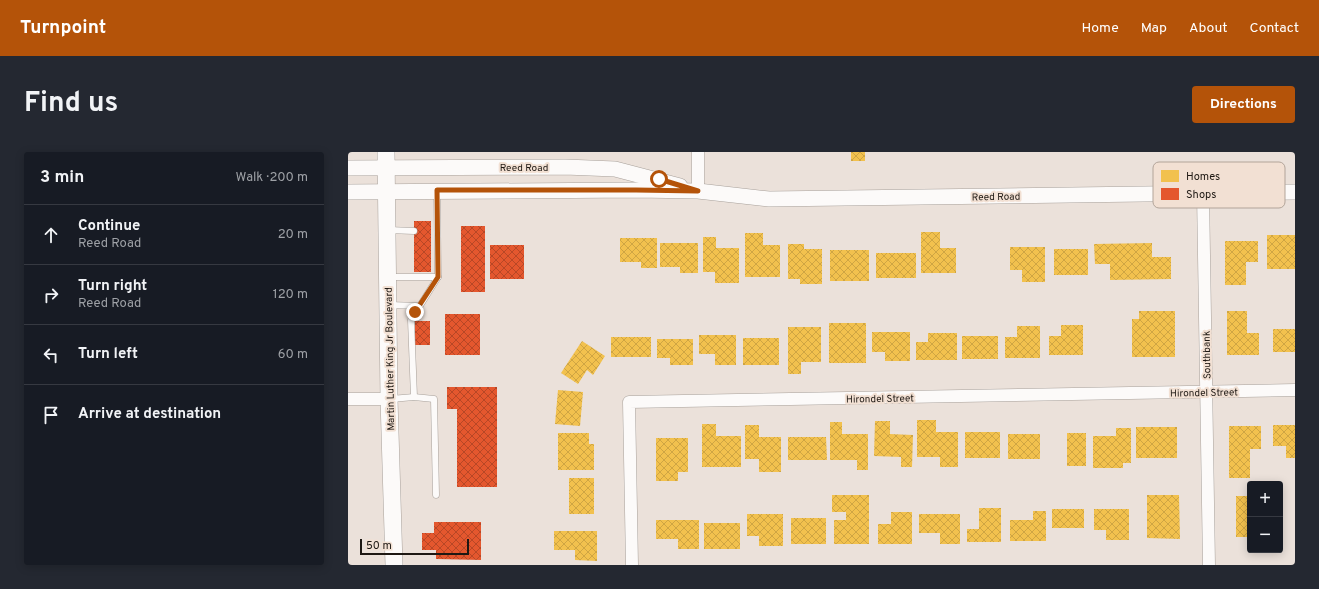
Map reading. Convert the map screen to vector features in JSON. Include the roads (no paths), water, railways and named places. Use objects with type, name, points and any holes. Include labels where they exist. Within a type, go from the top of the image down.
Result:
[{"type":"main road","name":"Martin Luther King Jr Boulevard","points":[[386,160],[389,399],[394,565]]},
{"type":"street","points":[[698,152],[698,191]]},
{"type":"street","name":"Reed Road","points":[[348,168],[386,160],[615,169],[659,179],[698,191]]},
{"type":"street","name":"Reed Road","points":[[348,192],[437,190],[698,191],[769,199],[1153,194]]},
{"type":"street","name":"Reed Road","points":[[1285,192],[1295,192]]},
{"type":"street","name":"Southbank","points":[[1203,208],[1209,565]]},
{"type":"street","name":"Hirondel Street","points":[[632,565],[629,402],[1295,390]]},
{"type":"street","points":[[348,399],[389,399]]},
{"type":"lane","points":[[414,398],[411,320],[438,277],[434,231],[437,190]]},
{"type":"lane","points":[[387,230],[414,231]]},
{"type":"lane","points":[[387,277],[438,277]]},
{"type":"lane","points":[[388,305],[419,306]]},
{"type":"lane","points":[[389,399],[434,399],[436,495]]}]
